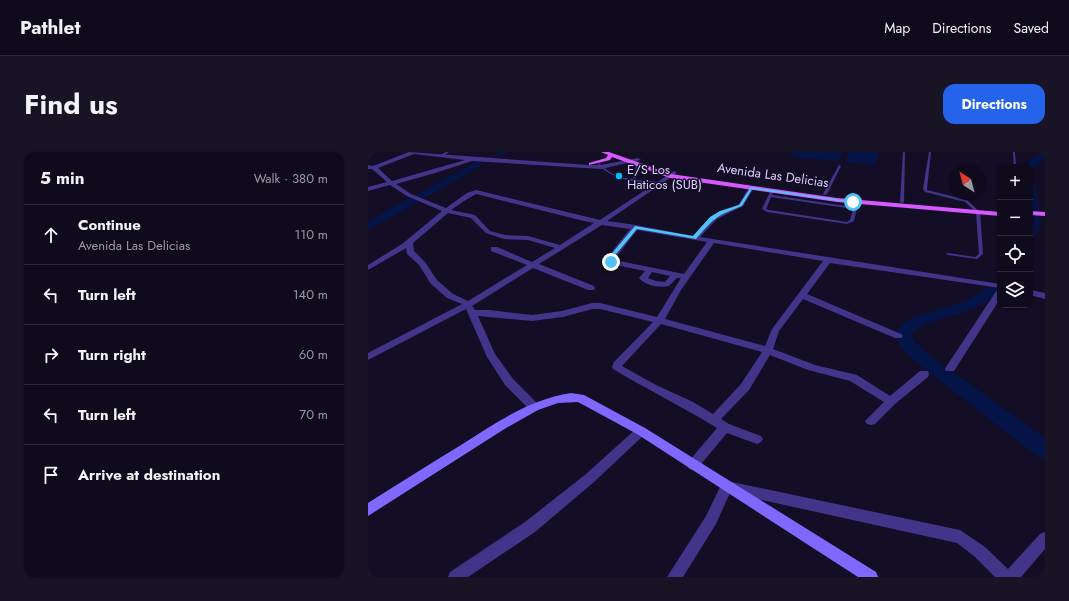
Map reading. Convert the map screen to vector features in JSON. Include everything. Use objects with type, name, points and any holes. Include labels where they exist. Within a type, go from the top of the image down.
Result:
[{"type":"main road","name":"Avenida Las Delicias","points":[[604,152],[672,174],[743,185],[902,202],[997,210]]},
{"type":"main road","name":"Avenida Las Delicias","points":[[618,152],[627,160]]},
{"type":"main road","points":[[591,164],[608,159],[611,155]]},
{"type":"main road","name":"Avenida Las Delicias","points":[[743,185],[771,194],[854,205],[997,214]]},
{"type":"main road","points":[[1033,213],[1045,214]]},
{"type":"main road","points":[[1033,217],[1045,218]]},
{"type":"street","points":[[371,168],[413,152],[445,154]]},
{"type":"street","points":[[429,152],[472,158],[600,165],[627,160]]},
{"type":"street","points":[[368,189],[430,173],[472,158],[600,165]]},
{"type":"street","points":[[371,168],[409,195],[447,210],[473,216],[488,232],[504,237],[528,238],[560,247]]},
{"type":"street","points":[[368,357],[470,309],[533,265],[560,247],[603,222],[672,174]]},
{"type":"street","points":[[694,238],[712,218],[722,212],[741,206],[751,188]]},
{"type":"street","points":[[368,268],[410,243],[447,210],[471,193],[476,192],[586,220],[636,227],[828,260],[997,286]]},
{"type":"street","points":[[636,227],[609,261],[650,270],[643,278],[646,281],[666,284],[675,275],[686,277]]},
{"type":"street","points":[[712,241],[686,277],[659,321],[618,364],[617,367],[619,370],[652,388],[689,405],[725,427],[756,439]]},
{"type":"street","points":[[410,243],[410,252],[422,264],[434,282],[450,296],[470,309],[532,318],[600,306],[768,350],[812,368],[853,378],[891,401]]},
{"type":"street","points":[[494,248],[591,288]]},
{"type":"street","points":[[714,420],[745,387],[768,350],[775,331],[828,260]]},
{"type":"street","points":[[1033,293],[1045,296]]},
{"type":"street","points":[[802,295],[898,336]]},
{"type":"street","points":[[950,369],[997,297]]},
{"type":"street","points":[[470,309],[490,355],[509,382],[534,407]]},
{"type":"street","points":[[871,421],[891,401],[924,374]]},
{"type":"street","points":[[368,510],[502,425],[534,407],[557,399],[571,397],[580,398],[642,431],[868,576]]},
{"type":"street","points":[[693,465],[725,427]]},
{"type":"street","points":[[455,577],[530,527],[590,478],[642,431]]},
{"type":"street","points":[[674,577],[711,520],[727,486]]},
{"type":"street","points":[[727,486],[960,537],[980,552],[1006,577]]},
{"type":"street","points":[[1012,577],[1045,539]]},
{"type":"lane","points":[[902,202],[904,152]]},
{"type":"lane","points":[[930,152],[926,191],[966,201],[978,212],[981,254],[976,258],[948,254]]},
{"type":"lane","points":[[1014,152],[1015,164]]},
{"type":"lane","points":[[634,180],[637,163]]},
{"type":"lane","points":[[600,165],[604,171],[620,178],[661,182]]},
{"type":"lane","points":[[825,194],[840,166]]},
{"type":"lane","points":[[771,194],[764,209],[768,211],[847,223],[852,221],[854,205]]},
{"type":"shaded area","points":[[793,152],[842,152],[838,161],[793,157]]},
{"type":"shaded area","points":[[849,152],[879,152],[875,165],[845,162]]},
{"type":"waterway","points":[[1032,164],[1041,156]]},
{"type":"waterway","points":[[422,196],[477,164]]},
{"type":"waterway","points":[[368,226],[414,200]]},
{"type":"waterway","points":[[1033,227],[1035,219]]},
{"type":"waterway","points":[[997,288],[969,305],[925,318],[917,322],[903,333],[906,343],[922,358],[1045,450]]},
{"type":"place","name":"E/S Los Haticos (SUB)","points":[[619,176]]},
{"type":"route","points":[[611,262],[609,259],[636,227],[694,238],[712,218],[722,212],[741,206],[751,188],[853,202]]}]
